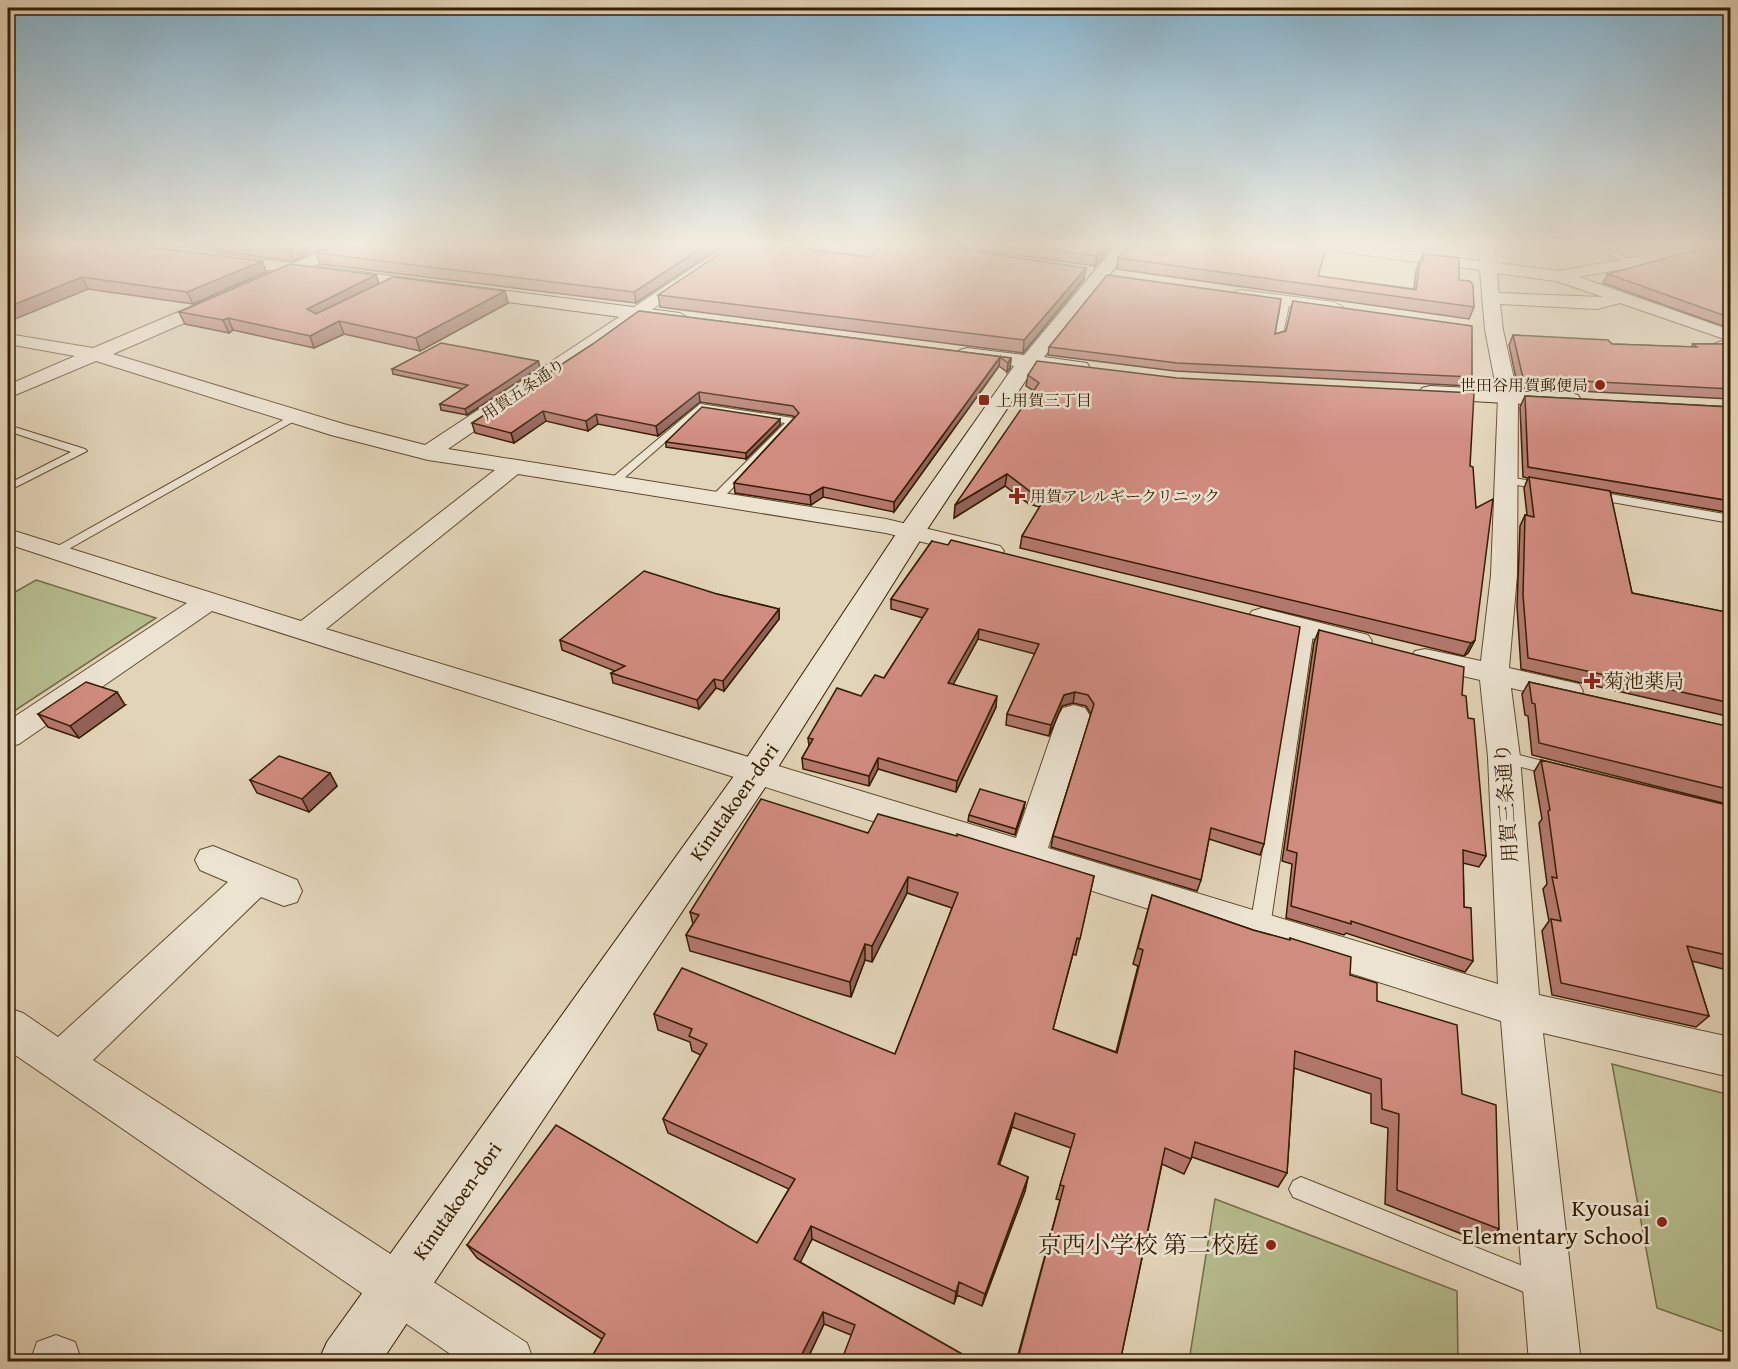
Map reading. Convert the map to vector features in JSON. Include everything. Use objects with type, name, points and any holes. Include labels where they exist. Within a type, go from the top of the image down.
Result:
[{"type":"street","points":[[8,392],[200,309]]},
{"type":"street","points":[[596,309],[698,321]]},
{"type":"street","name":"用賀五条通り","points":[[428,453],[643,309]]},
{"type":"street","name":"Kinutakoen-dori","points":[[347,1362],[396,1288],[757,771],[912,531],[1029,362],[1072,309]]},
{"type":"street","name":"用賀三条通り","points":[[1491,309],[1492,327],[1508,397],[1504,575],[1494,675],[1504,757],[1520,1009],[1555,1362]]},
{"type":"street","points":[[1492,327],[1575,309]]},
{"type":"street","points":[[1654,309],[1731,336]]},
{"type":"street","points":[[8,339],[93,354],[428,453],[912,531],[1016,557]]},
{"type":"street","points":[[943,352],[1104,371]]},
{"type":"street","points":[[1406,392],[1588,401]]},
{"type":"street","points":[[304,632],[512,468]]},
{"type":"street","points":[[8,536],[304,632],[1520,1009],[1731,1058]]},
{"type":"street","points":[[8,736],[209,601]]},
{"type":"street","points":[[1237,611],[1596,698]]},
{"type":"street","points":[[1028,855],[1074,716]]},
{"type":"street","points":[[60,1063],[270,885],[213,860]]},
{"type":"street","points":[[8,1027],[508,1362]]},
{"type":"lane","points":[[1277,338],[1284,309]]},
{"type":"lane","points":[[1696,349],[1708,349],[1731,341]]},
{"type":"lane","points":[[611,483],[700,407],[793,421],[714,500]]},
{"type":"lane","points":[[55,551],[298,416]]},
{"type":"lane","points":[[8,428],[46,442],[81,451],[8,488]]},
{"type":"lane","points":[[1507,480],[1554,488]]},
{"type":"lane","points":[[1578,492],[1731,519]]},
{"type":"lane","points":[[1260,927],[1307,628]]},
{"type":"lane","points":[[1504,757],[1572,774]]},
{"type":"lane","points":[[1301,1189],[1549,1290]]},
{"type":"green space","points":[[36,580],[156,618],[8,715],[8,596]]},
{"type":"green space","points":[[1612,1064],[1730,1095],[1730,1334],[1657,1308]]},
{"type":"green space","name":"京西小学校 第二校庭","points":[[1215,1199],[1457,1291],[1458,1361],[1189,1361]]},
{"type":"building","points":[[186,309],[307,309],[316,314],[327,309],[471,309],[416,338],[339,321],[310,336],[228,318],[223,320],[179,312]]},
{"type":"building","points":[[771,309],[1051,309],[1024,340]]},
{"type":"building","points":[[1080,309],[1279,309],[1275,334],[1286,331],[1291,309],[1349,309],[1472,326],[1472,377],[1177,363],[1049,347]]},
{"type":"building","points":[[1706,309],[1731,309],[1731,318]]},
{"type":"building","points":[[639,311],[1011,358],[1008,363],[1000,357],[894,502],[823,487],[810,495],[734,483],[799,413],[793,406],[699,392],[656,426],[596,414],[586,421],[543,411],[511,433],[472,423]]},
{"type":"building","points":[[1513,335],[1608,340],[1612,344],[1697,347],[1693,344],[1731,344],[1731,389],[1523,378]]},
{"type":"building","points":[[441,343],[538,361],[465,409],[440,404],[468,385],[392,369]]},
{"type":"building","points":[[1037,361],[1177,378],[1474,393],[1470,466],[1473,467],[1476,508],[1493,499],[1475,640],[1471,643],[1022,536],[1046,496],[1031,492],[1007,474],[955,505],[1039,383],[1028,375]]},
{"type":"building","points":[[1525,396],[1731,407],[1731,501],[1528,467]]},
{"type":"building","points":[[702,407],[780,419],[746,453],[666,442]]},
{"type":"building","points":[[1529,477],[1610,491],[1632,593],[1731,613],[1731,703],[1528,658],[1523,595],[1525,515],[1534,517]]},
{"type":"building","points":[[951,540],[1300,627],[1264,844],[1211,828],[1201,880],[1053,836],[1094,704],[1088,695],[1075,692],[1064,695],[1051,725],[1007,714],[1039,644],[979,629],[948,683],[997,696],[957,781],[878,758],[869,776],[802,758],[813,739],[808,738],[837,688],[861,696],[875,675],[884,678],[928,609],[891,599],[932,541],[948,545]]},
{"type":"building","points":[[644,571],[717,594],[779,609],[723,681],[714,679],[697,700],[611,673],[625,666],[560,640]]},
{"type":"building","points":[[1319,630],[1464,667],[1462,695],[1466,696],[1468,718],[1474,719],[1486,856],[1463,850],[1464,907],[1471,908],[1473,961],[1351,921],[1351,924],[1291,906],[1297,853],[1287,850]]},
{"type":"building","points":[[86,682],[117,692],[70,726],[38,714]]},
{"type":"building","points":[[1529,682],[1731,727],[1731,790],[1539,743],[1535,704],[1532,703]]},
{"type":"building","points":[[279,756],[330,773],[302,799],[250,780]]},
{"type":"building","points":[[1541,760],[1731,806],[1731,956],[1687,946],[1709,1016],[1561,983],[1551,919],[1561,921],[1552,877],[1557,878],[1548,811],[1550,810]]},
{"type":"building","points":[[980,789],[1025,802],[1016,829],[969,815]]},
{"type":"building","points":[[761,799],[868,833],[878,814],[957,836],[957,834],[1094,876],[1080,939],[1077,938],[1053,1029],[1117,1053],[1143,950],[1138,948],[1152,895],[1253,930],[1290,940],[1290,938],[1351,957],[1350,975],[1377,983],[1377,1001],[1457,1025],[1462,1094],[1496,1105],[1499,1229],[1397,1190],[1399,1114],[1382,1109],[1381,1079],[1295,1051],[1287,1173],[1195,1142],[1191,1159],[1165,1148],[1120,1362],[1017,1362],[1064,1186],[1060,1185],[1075,1134],[1015,1113],[998,1164],[1028,1177],[985,1294],[959,1282],[956,1292],[811,1226],[794,1259],[962,1354],[959,1362],[841,1362],[855,1325],[823,1312],[798,1362],[589,1362],[605,1334],[467,1245],[556,1125],[757,1243],[795,1179],[663,1119],[707,1044],[689,1036],[692,1029],[654,1014],[682,968],[895,1054],[958,893],[908,877],[872,946],[865,944],[850,982],[686,935],[699,915],[690,912]]},
{"type":"place","name":"世田谷用賀郵便局","points":[[1600,385]]},
{"type":"place","name":"上用賀三丁目","points":[[984,400]]},
{"type":"place","name":"用賀アレルギークリニック","points":[[1017,496]]},
{"type":"place","name":"菊池薬局","points":[[1592,681]]},
{"type":"place","name":"Kyousai Elementary School","points":[[1662,1222]]},
{"type":"place","name":"京西小学校 第二校庭","points":[[1271,1245]]}]
